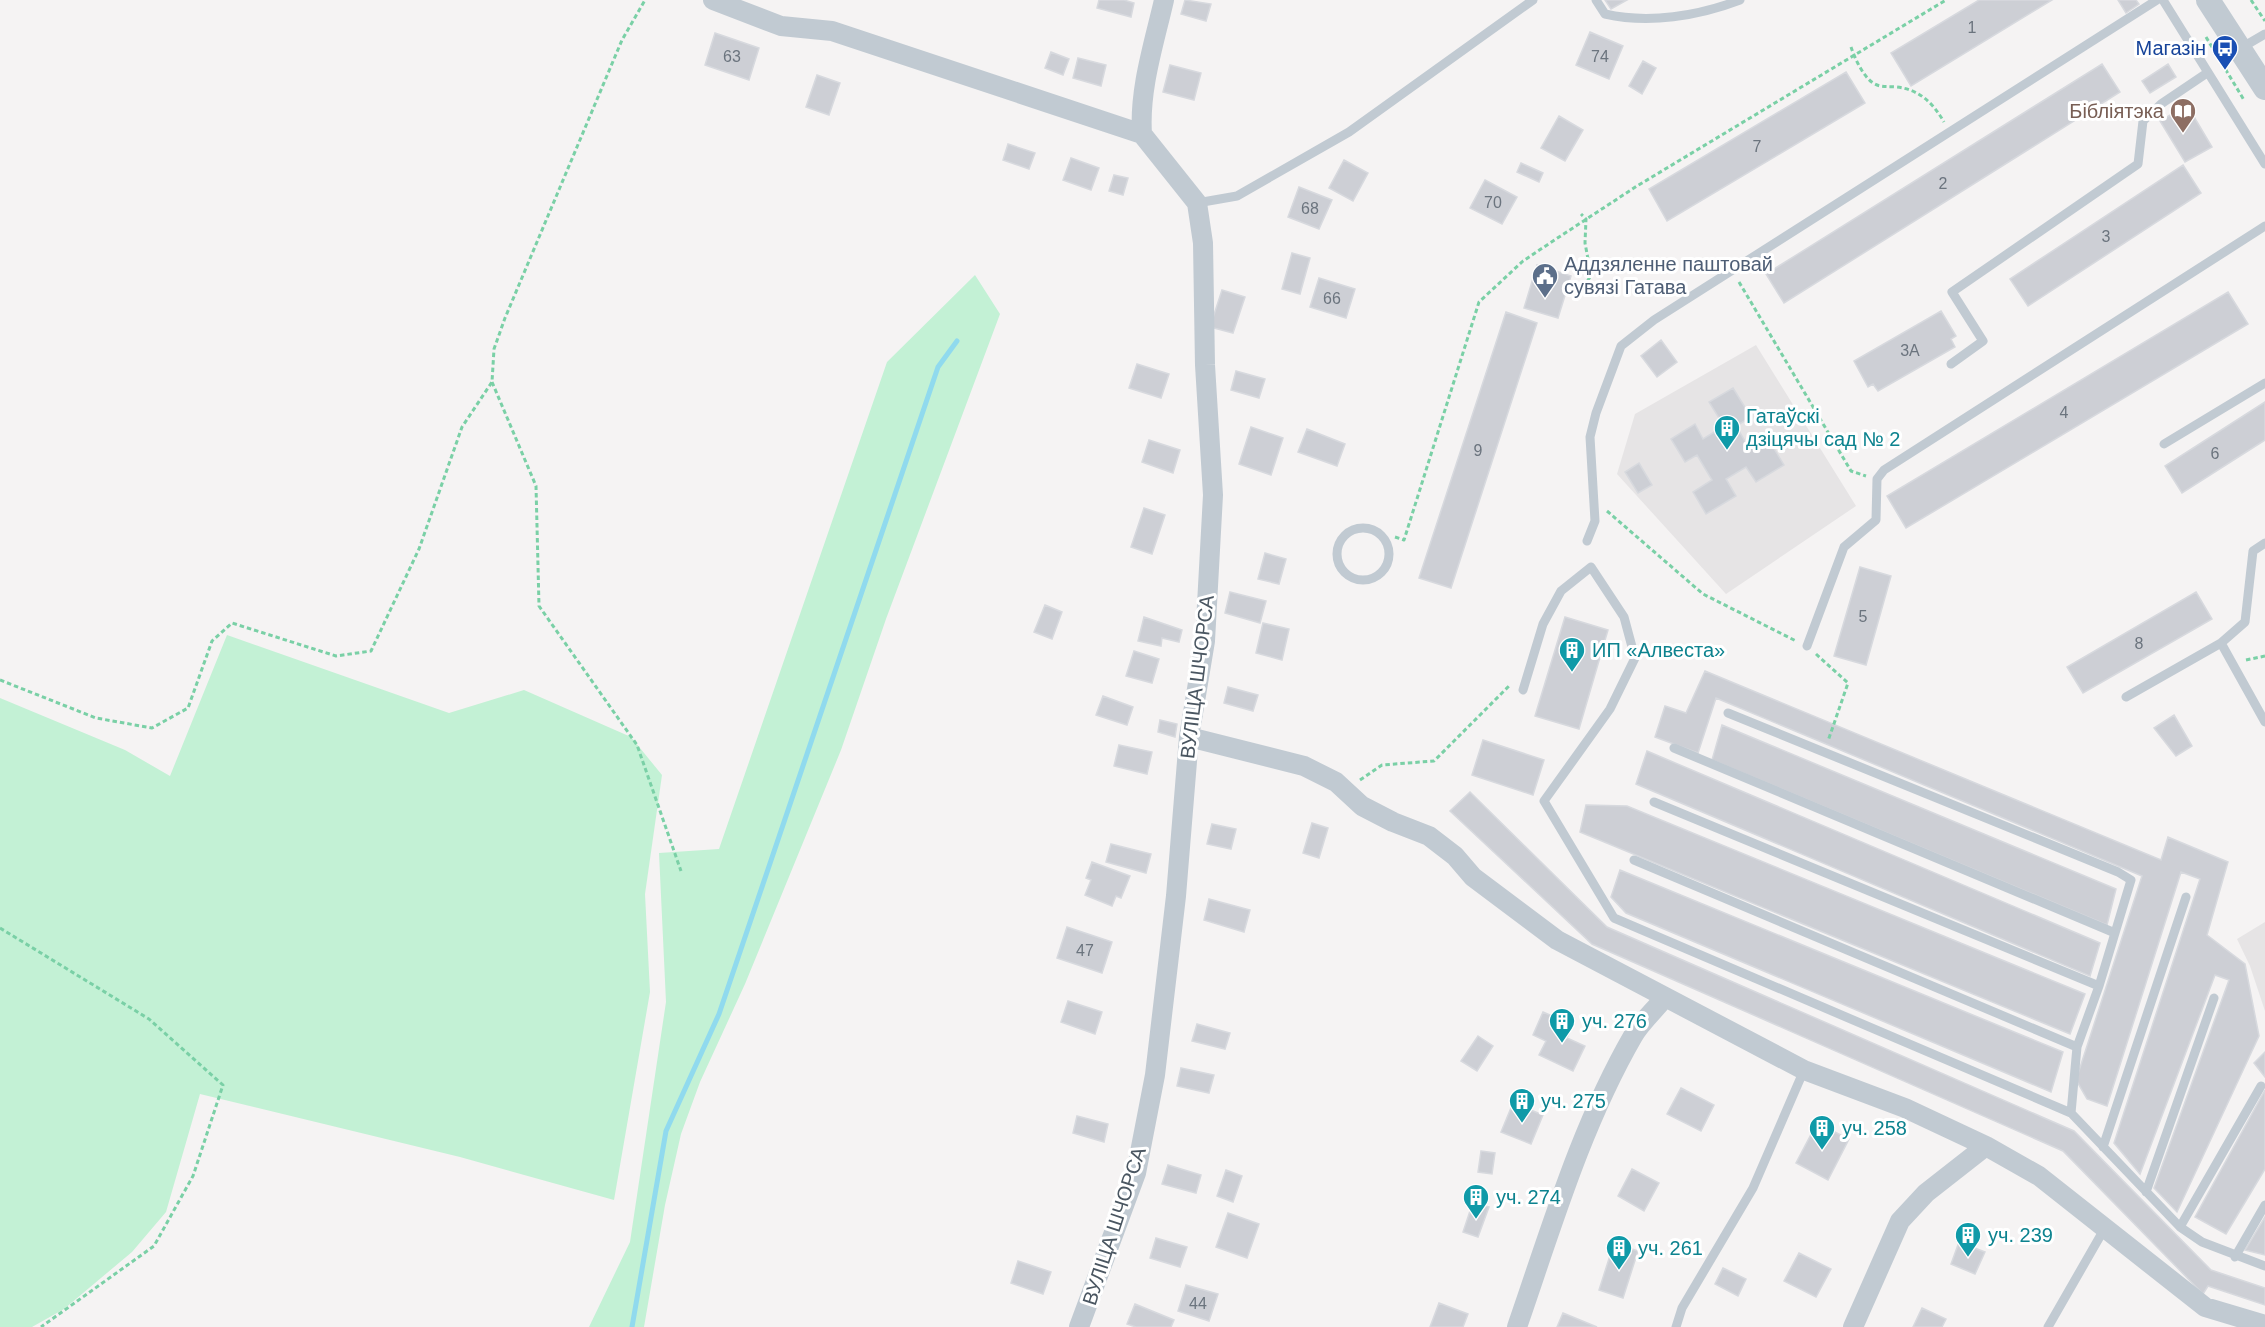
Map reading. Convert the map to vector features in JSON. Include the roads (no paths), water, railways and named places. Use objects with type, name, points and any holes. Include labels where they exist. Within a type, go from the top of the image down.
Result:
[{"type":"street","points":[[713,0],[781,26],[832,31],[1142,134],[1197,203]]},
{"type":"street","points":[[1142,134],[1143,92],[1164,0]]},
{"type":"street","points":[[2208,0],[2265,88]]},
{"type":"street","name":"ВУЛІЦА ШЧОРСА","points":[[1079,1327],[1136,1173],[1155,1075],[1176,896],[1189,737],[1205,641],[1213,495],[1205,365],[1203,243],[1197,203]]},
{"type":"street","points":[[1189,737],[1304,766],[1336,782],[1362,806],[1393,822],[1430,836],[1455,856],[1473,877],[1557,940],[1804,1070],[1905,1108],[1986,1146],[2039,1176],[2106,1226],[2205,1307],[2234,1321],[2265,1325]]},
{"type":"street","points":[[1518,1327],[1574,1165],[1595,1115],[1634,1034],[1665,997]]},
{"type":"street","points":[[1853,1327],[1900,1221],[1926,1193],[1986,1146]]},
{"type":"lane","points":[[1197,203],[1237,196],[1349,132],[1533,0]]},
{"type":"lane","points":[[1596,0],[1605,14],[1628,19],[1712,11],[1740,0]]},
{"type":"lane","points":[[1587,541],[1595,521],[1590,437],[1596,413],[1621,346],[1644,327],[2157,0]]},
{"type":"lane","points":[[2163,0],[2265,164]]},
{"type":"lane","points":[[2241,48],[2265,34]]},
{"type":"lane","points":[[1951,364],[1983,341],[1952,292],[2138,164],[2143,121],[2161,104],[2207,73]]},
{"type":"lane","points":[[1807,646],[1844,547],[1876,520],[1877,478],[1884,470],[2265,226]]},
{"type":"lane","points":[[2164,444],[2265,383]]},
{"type":"lane","points":[[1358,528],[1378,532],[1389,547],[1390,556],[1386,568],[1379,575],[1367,580],[1349,575],[1338,560],[1339,545],[1344,536],[1358,528]]},
{"type":"lane","points":[[2126,697],[2222,643],[2245,622],[2253,550],[2265,543]]},
{"type":"lane","points":[[1522,690],[1543,624],[1561,591],[1591,567],[1624,617],[1635,658],[1610,709],[1544,801],[1614,918],[2071,1113],[2180,1227],[2202,1242],[2235,1257],[2265,1266]]},
{"type":"lane","points":[[2222,643],[2265,722]]},
{"type":"lane","points":[[1728,713],[2118,872],[2131,880],[2099,986],[2076,1047],[2071,1113]]},
{"type":"lane","points":[[1674,748],[2115,933]]},
{"type":"lane","points":[[1654,802],[2099,986]]},
{"type":"lane","points":[[1634,860],[2076,1047]]},
{"type":"lane","points":[[2103,1147],[2186,897]]},
{"type":"lane","points":[[2146,1192],[2214,998]]},
{"type":"lane","points":[[1676,1327],[1682,1308],[1753,1188],[1804,1070]]},
{"type":"lane","points":[[2180,1227],[2261,1086]]},
{"type":"lane","points":[[2235,1257],[2265,1205]]},
{"type":"lane","points":[[2048,1327],[2106,1226]]},
{"type":"waterway","points":[[632,1327],[666,1131],[719,1014],[938,367],[957,341]]},
{"type":"place","name":"Магазін","points":[[2225,71]]},
{"type":"place","name":"Бібліятэка","points":[[2183,134]]},
{"type":"place","name":"Аддзяленне паштовай сувязі Гатава","points":[[1545,299]]},
{"type":"place","name":"Гатаўскі дзіцячы сад № 2","points":[[1727,451]]},
{"type":"place","name":"ИП «Алвеста»","points":[[1572,673]]},
{"type":"place","name":"уч. 276","points":[[1562,1044]]},
{"type":"place","name":"уч. 275","points":[[1522,1124]]},
{"type":"place","name":"уч. 258","points":[[1822,1151]]},
{"type":"place","name":"уч. 274","points":[[1476,1220]]},
{"type":"place","name":"уч. 239","points":[[1968,1258]]},
{"type":"place","name":"уч. 261","points":[[1619,1271]]}]
